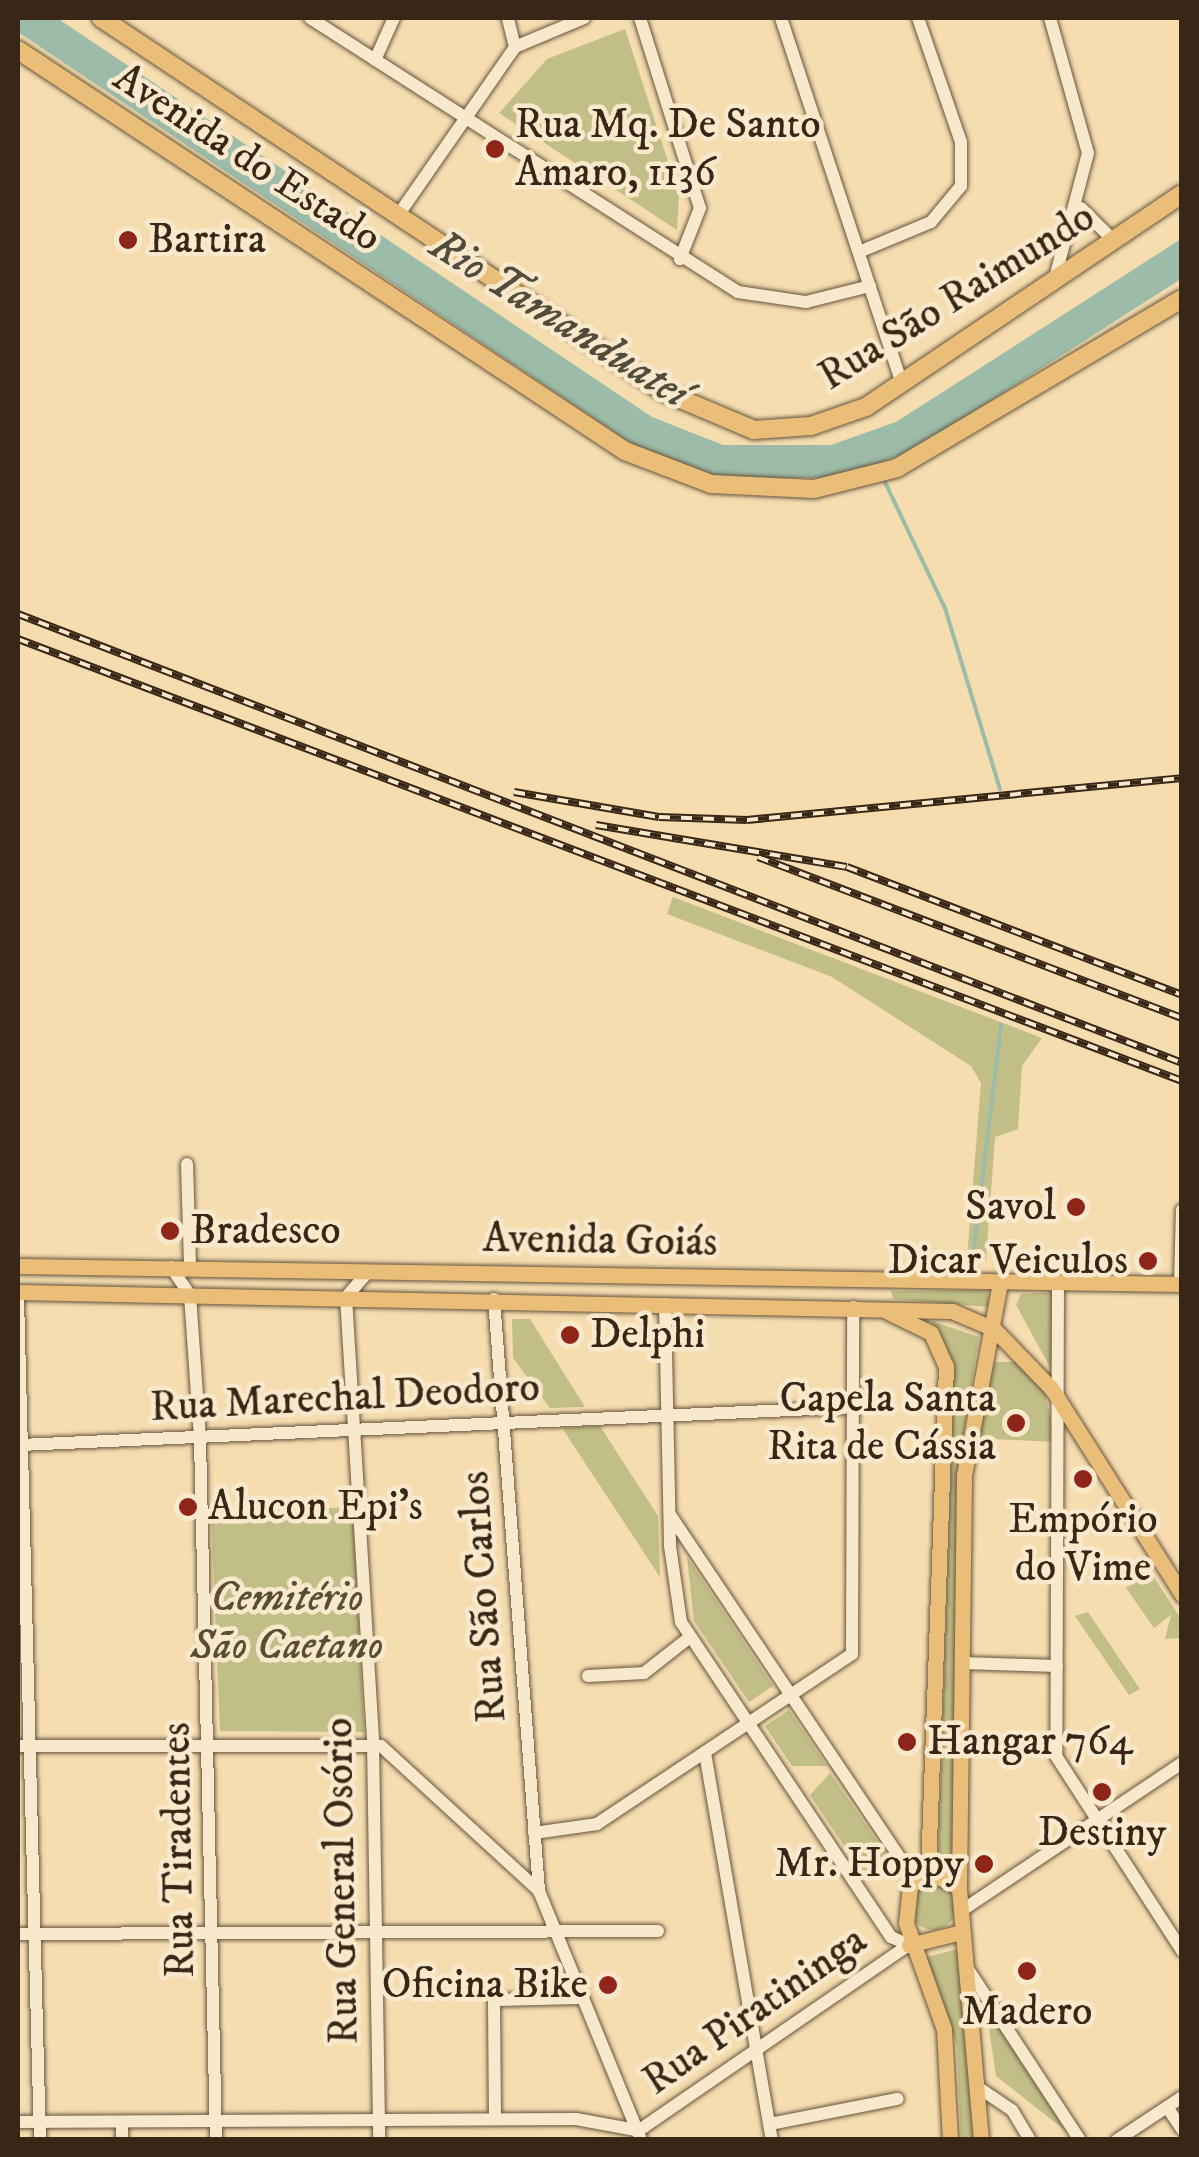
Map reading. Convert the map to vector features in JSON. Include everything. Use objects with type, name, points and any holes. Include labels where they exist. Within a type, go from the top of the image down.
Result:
[{"type":"highway","name":"Rua São Raimundo","points":[[101,18],[726,424],[810,426],[902,384],[1182,194]]},
{"type":"highway","name":"Avenida do Estado","points":[[18,50],[615,445],[711,484],[794,490],[897,468],[1182,298]]},
{"type":"main road","name":"Avenida Goiás","points":[[18,1266],[1181,1284]]},
{"type":"main road","points":[[853,1306],[858,1288],[920,1282]]},
{"type":"main road","points":[[981,2140],[982,2090],[959,1888],[966,1453],[994,1329],[1000,1282]]},
{"type":"main road","name":"Avenida Goiás","points":[[18,1294],[853,1306],[952,1311],[994,1329]]},
{"type":"main road","points":[[873,1307],[930,1334],[946,1366],[921,1876],[909,1945],[944,2030],[950,2140]]},
{"type":"main road","points":[[994,1329],[1064,1408],[1182,1594]]},
{"type":"main road","points":[[921,1876],[959,1888]]},
{"type":"main road","points":[[909,1945],[961,1932]]},
{"type":"street","points":[[310,18],[680,259],[768,300],[870,286]]},
{"type":"street","points":[[375,60],[394,18]]},
{"type":"street","points":[[508,18],[515,47]]},
{"type":"street","points":[[399,214],[515,47],[584,18]]},
{"type":"street","points":[[640,18],[700,208],[680,259]]},
{"type":"street","points":[[780,18],[902,384]]},
{"type":"street","points":[[859,252],[931,222],[961,186],[961,142],[918,18]]},
{"type":"street","points":[[1050,18],[1086,134],[1080,208],[1054,278]]},
{"type":"street","points":[[1080,208],[1113,240]]},
{"type":"street","points":[[187,1164],[190,1268]]},
{"type":"street","points":[[1181,1284],[1182,1210]]},
{"type":"street","points":[[171,1268],[190,1295]]},
{"type":"street","points":[[346,1296],[368,1273]]},
{"type":"street","points":[[1058,1281],[1064,1408],[1056,1756],[1182,1951]]},
{"type":"street","points":[[18,1294],[24,1596],[35,1746],[40,2140]]},
{"type":"street","name":"Rua Tiradentes","points":[[190,1295],[212,1745],[216,2140]]},
{"type":"street","name":"Rua General Osório","points":[[346,1296],[373,1744],[379,2140]]},
{"type":"street","name":"Rua São Carlos","points":[[494,1299],[538,1890]]},
{"type":"street","points":[[665,1304],[671,1565],[690,1636],[891,1937],[909,1945]]},
{"type":"street","points":[[534,1834],[598,1824],[705,1752],[746,1719],[852,1654],[856,1408],[853,1306]]},
{"type":"street","name":"Rua Marechal Deodoro","points":[[21,1445],[354,1432],[667,1413],[856,1408]]},
{"type":"street","points":[[669,1510],[688,1551],[784,1694],[921,1876]]},
{"type":"street","points":[[671,1565],[688,1551]]},
{"type":"street","points":[[588,1676],[644,1673],[690,1636]]},
{"type":"street","points":[[962,1663],[1056,1666]]},
{"type":"street","points":[[18,1746],[373,1744],[538,1890],[640,2135]]},
{"type":"street","points":[[705,1752],[772,2140]]},
{"type":"street","points":[[961,1912],[1182,1763]]},
{"type":"street","points":[[18,1934],[375,1930],[558,1936],[658,1932]]},
{"type":"street","name":"Rua Piratininga","points":[[640,2135],[909,1945]]},
{"type":"street","points":[[966,1966],[1080,2140]]},
{"type":"street","points":[[495,2118],[494,2000],[582,1998]]},
{"type":"street","points":[[982,2090],[1012,2110],[1030,2140]]},
{"type":"street","points":[[1118,2140],[1182,2097]]},
{"type":"street","points":[[770,2124],[898,2098]]},
{"type":"street","points":[[1167,2107],[1182,2129]]},
{"type":"street","points":[[18,2122],[495,2118],[622,2121],[640,2135]]},
{"type":"street","points":[[122,2122],[122,2140]]},
{"type":"green space","points":[[625,29],[679,195],[677,230],[499,113],[547,59]]},
{"type":"green space","points":[[673,897],[1042,1038],[1022,1066],[1018,1129],[995,1137],[986,1260],[967,1258],[981,1083],[971,1066],[832,977],[667,914]]},
{"type":"green space","points":[[987,1290],[989,1307],[893,1299],[891,1291]]},
{"type":"green space","points":[[1055,1292],[1051,1369],[1016,1305],[1021,1294]]},
{"type":"green space","points":[[512,1319],[530,1319],[585,1407],[550,1408],[513,1358]]},
{"type":"green space","points":[[932,1321],[979,1337],[961,1449],[954,1867],[938,1858],[954,1381]]},
{"type":"green space","points":[[995,1362],[1018,1362],[1045,1392],[1055,1442],[973,1438]]},
{"type":"green space","points":[[600,1426],[658,1516],[660,1577],[562,1428]]},
{"type":"green space","name":"Cemitério São Caetano","points":[[353,1507],[364,1732],[220,1731],[211,1513]]},
{"type":"green space","points":[[687,1557],[773,1686],[749,1702],[694,1621]]},
{"type":"green space","points":[[1151,1573],[1181,1619],[1181,1638],[1165,1639],[1171,1615],[1154,1628],[1126,1588]]},
{"type":"green space","points":[[1088,1612],[1140,1689],[1129,1695],[1075,1616]]},
{"type":"green space","points":[[789,1710],[827,1766],[792,1766],[765,1726]]},
{"type":"green space","points":[[830,1773],[898,1871],[861,1871],[810,1795]]},
{"type":"green space","points":[[933,1884],[949,1891],[956,1907],[949,1923],[933,1930],[917,1923],[910,1907],[917,1891]]},
{"type":"green space","points":[[958,1949],[976,2139],[961,2139],[957,2046],[926,1957]]},
{"type":"green space","points":[[986,2009],[1076,2139],[996,2076]]},
{"type":"shaded area","name":"Rio Tamanduateí","points":[[18,18],[57,18],[652,417],[723,445],[831,445],[896,422],[1181,239],[1181,279],[912,451],[838,478],[717,478],[635,446],[18,32]]},
{"type":"waterway","points":[[882,476],[945,608],[1000,789]]},
{"type":"waterway","points":[[973,1257],[1001,1025]]},
{"type":"railway","points":[[18,614],[1182,1063]]},
{"type":"railway","points":[[18,639],[1182,1081]]},
{"type":"railway","points":[[514,792],[659,817],[747,820],[1182,778]]},
{"type":"railway","points":[[596,825],[847,867],[1182,995]]},
{"type":"railway","points":[[758,857],[1182,1018]]},
{"type":"place","name":"Rua Mq. De Santo Amaro, 1136","points":[[495,149]]},
{"type":"place","name":"Bartira","points":[[128,240]]},
{"type":"place","name":"Savol","points":[[1076,1207]]},
{"type":"place","name":"Bradesco","points":[[170,1231]]},
{"type":"place","name":"Dicar Veiculos","points":[[1148,1261]]},
{"type":"place","name":"Delphi","points":[[570,1335]]},
{"type":"place","name":"Capela Santa Rita de Cássia","points":[[1016,1423]]},
{"type":"place","name":"Empório do Vime","points":[[1083,1479]]},
{"type":"place","name":"Alucon Epi's","points":[[188,1507]]},
{"type":"place","name":"Hangar 764","points":[[907,1742]]},
{"type":"place","name":"Destiny","points":[[1102,1792]]},
{"type":"place","name":"Mr. Hoppy","points":[[984,1864]]},
{"type":"place","name":"Madero","points":[[1027,1971]]},
{"type":"place","name":"Oficina Bike","points":[[608,1985]]}]
